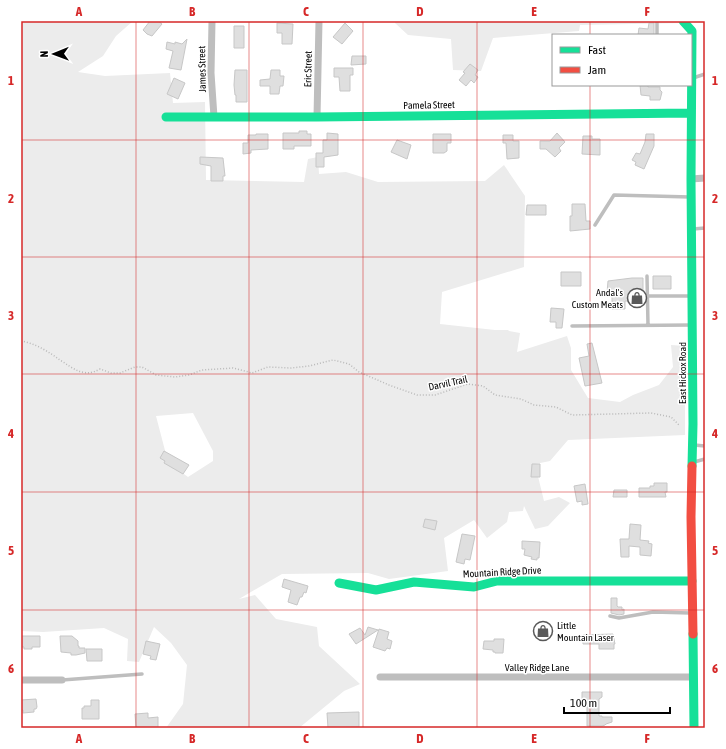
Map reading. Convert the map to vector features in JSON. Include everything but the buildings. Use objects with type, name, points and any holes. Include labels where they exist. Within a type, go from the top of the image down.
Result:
[{"type":"street","name":"James Street","points":[[212,21],[211,73],[214,117]]},
{"type":"street","name":"Eric Street","points":[[317,117],[319,21]]},
{"type":"street","name":"East Hickox Road","points":[[683,21],[692,31],[692,78]]},
{"type":"street","name":"East Hickox Road","points":[[692,86],[693,445],[691,516],[694,728]]},
{"type":"street","name":"Pamela Street","points":[[166,117],[691,113]]},
{"type":"street","points":[[691,179],[705,178]]},
{"type":"street","name":"Mountain Ridge Drive","points":[[338,583],[376,590],[414,582],[474,587],[497,582],[692,580]]},
{"type":"street","name":"Valley Ridge Lane","points":[[380,677],[693,677]]},
{"type":"street","points":[[21,680],[62,680]]},
{"type":"lane","points":[[657,21],[657,34]]},
{"type":"lane","points":[[692,78],[705,74]]},
{"type":"lane","points":[[595,225],[614,195],[691,198]]},
{"type":"lane","points":[[692,229],[705,228]]},
{"type":"lane","points":[[647,276],[648,325]]},
{"type":"lane","points":[[648,296],[693,296]]},
{"type":"lane","points":[[572,326],[693,324]]},
{"type":"lane","points":[[693,445],[705,446]]},
{"type":"lane","points":[[692,462],[705,458]]},
{"type":"lane","points":[[610,616],[619,618],[644,615],[653,612],[693,613]]},
{"type":"lane","points":[[62,680],[142,674]]},
{"type":"path","name":"Darvil Trail","points":[[21,340],[30,342],[62,361],[69,367],[80,372],[93,373],[100,369],[111,373],[120,373],[142,367],[156,375],[175,377],[185,376],[202,370],[233,368],[252,373],[268,367],[291,368],[309,366],[333,360],[349,364],[359,372],[417,395],[435,395],[468,384],[483,386],[495,395],[521,399],[534,405],[556,407],[572,415],[651,413],[671,417],[679,425]]},
{"type":"shaded area","points":[[21,21],[133,21],[116,36],[103,56],[78,72],[105,76],[170,73],[173,103],[205,102],[206,180],[304,182],[308,159],[318,157],[319,174],[346,172],[378,182],[485,181],[504,165],[525,196],[524,267],[442,292],[440,324],[508,330],[520,333],[517,352],[567,336],[571,348],[571,370],[588,398],[620,402],[633,395],[659,385],[673,367],[671,345],[685,346],[685,435],[568,440],[550,461],[535,464],[544,501],[559,497],[570,503],[548,526],[535,529],[524,506],[523,511],[509,512],[507,522],[487,538],[474,520],[444,538],[448,571],[389,579],[368,573],[282,574],[239,599],[255,595],[276,619],[317,627],[319,646],[360,684],[344,691],[299,728],[166,728],[183,704],[187,665],[171,643],[154,627],[139,662],[127,661],[128,639],[104,628],[43,632],[21,631]],"holes":[[[193,413],[213,451],[213,461],[188,477],[168,462],[156,416]]]},
{"type":"shaded area","points":[[395,21],[686,21],[686,23],[580,25],[579,31],[493,38],[481,71],[453,70],[451,39],[408,35],[395,23]]},
{"type":"traffic: fast","points":[[683,21],[692,31],[692,34]]},
{"type":"traffic: fast","points":[[692,86],[692,466]]},
{"type":"traffic: fast","points":[[166,117],[691,113]]},
{"type":"traffic: fast","points":[[339,583],[376,590],[414,582],[474,587],[497,581],[692,581]]},
{"type":"traffic: fast","points":[[693,634],[694,728]]},
{"type":"traffic: jam","points":[[692,466],[691,517],[693,634]]},
{"type":"place","name":"Andal's Custom Meats","points":[[637,298]]},
{"type":"place","name":"Little Mountain Laser","points":[[543,631]]}]
